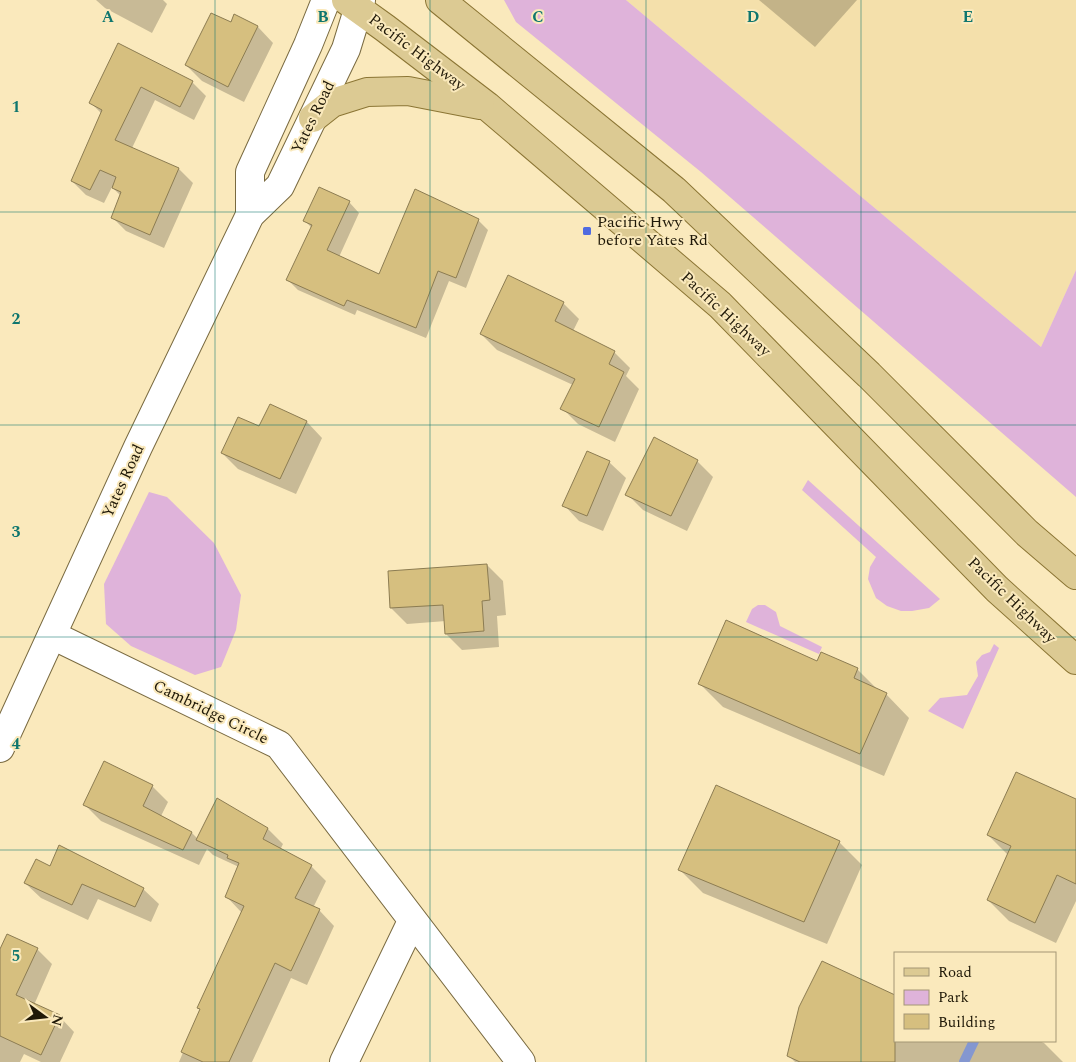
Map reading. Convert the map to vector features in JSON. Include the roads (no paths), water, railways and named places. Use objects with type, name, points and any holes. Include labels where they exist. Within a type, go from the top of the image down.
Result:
[{"type":"main road","name":"Pacific Highway","points":[[355,3],[487,106],[720,305],[998,589],[1076,660]]},
{"type":"main road","points":[[448,4],[674,190],[869,375],[1027,533],[1076,575]]},
{"type":"main road","points":[[313,118],[332,103],[367,92],[408,91],[487,106]]},
{"type":"street","name":"Yates Road","points":[[250,215],[250,172],[308,46],[326,0]]},
{"type":"street","name":"Yates Road","points":[[0,748],[138,447],[250,215],[280,186],[346,49],[355,3]]},
{"type":"street","name":"Cambridge Circle","points":[[52,635],[280,745],[521,1062]]},
{"type":"street","points":[[344,1062],[412,921]]},
{"type":"waterway","points":[[964,1062],[974,1042]]},
{"type":"place","name":"Pacific Hwy before Yates Rd","points":[[587,231]]}]
